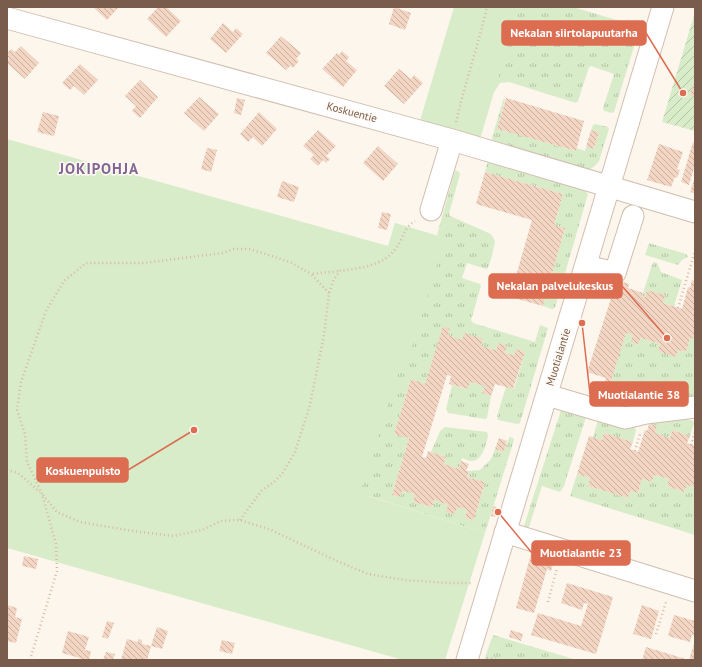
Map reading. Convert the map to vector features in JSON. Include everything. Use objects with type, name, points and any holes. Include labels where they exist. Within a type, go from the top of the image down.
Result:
[{"type":"street","name":"Muotialantie","points":[[467,660],[663,7]]},
{"type":"street","name":"Koskuentie","points":[[7,18],[452,140],[695,212]]},
{"type":"street","points":[[431,210],[452,140]]},
{"type":"street","points":[[586,266],[615,273],[632,216]]},
{"type":"street","points":[[547,395],[625,418],[646,413],[695,407]]},
{"type":"street","points":[[505,532],[695,591]]},
{"type":"path","points":[[452,140],[464,88],[482,30],[487,7]]},
{"type":"path","points":[[311,274],[367,267],[385,259],[396,249],[407,227],[431,210]]},
{"type":"path","points":[[30,660],[58,571],[56,544],[42,494],[27,462],[25,434],[17,410],[21,382],[46,311],[64,281],[86,263],[143,263],[222,253],[234,249],[250,249],[290,262],[311,274],[328,293]]},
{"type":"path","points":[[678,308],[695,251]]},
{"type":"path","points":[[240,520],[262,490],[274,483],[282,474],[295,452],[310,404],[320,358],[328,293],[334,279],[340,271]]},
{"type":"path","points":[[691,445],[695,432]]},
{"type":"path","points":[[7,470],[18,473],[42,494],[57,512],[80,522],[173,536],[202,530],[221,521],[240,520],[271,530],[368,574],[404,580],[477,583],[489,586]]},
{"type":"path","points":[[548,602],[562,550]]},
{"type":"path","points":[[656,634],[671,584]]},
{"type":"green space","points":[[454,7],[519,7],[481,136],[477,139],[419,124]]},
{"type":"green space","points":[[519,7],[573,7],[620,21],[638,24],[636,40],[614,112],[604,111],[603,108],[614,74],[591,66],[589,67],[578,101],[576,103],[509,82],[500,83],[493,94]]},
{"type":"green space","points":[[695,12],[695,131],[662,122]]},
{"type":"green space","points":[[505,98],[498,129],[575,151],[576,148],[585,151],[586,147],[594,149],[599,132],[591,130],[593,125],[595,124],[608,127],[609,129],[599,161],[593,168],[585,171],[493,142],[492,138],[503,100]]},
{"type":"green space","points":[[7,139],[388,246],[395,223],[445,238],[408,360],[398,373],[362,487],[365,494],[368,496],[485,533],[445,660],[403,660],[7,548]]},
{"type":"green space","points":[[488,161],[581,187],[588,194],[555,308],[552,309],[543,306],[565,228],[554,225],[563,194],[485,172]]},
{"type":"green space","points":[[455,170],[460,174],[449,214],[450,216],[491,234],[495,241],[488,268],[486,269],[467,263],[462,278],[480,284],[481,286],[471,320],[473,323],[535,342],[540,325],[548,328],[520,423],[517,424],[498,420],[497,416],[506,387],[514,389],[525,352],[516,349],[514,355],[505,353],[506,346],[498,343],[496,350],[481,346],[483,339],[462,340],[448,335],[450,329],[443,327],[425,384],[411,379],[394,434],[409,438],[392,495],[400,497],[402,491],[415,494],[413,502],[432,507],[434,500],[448,505],[447,512],[454,514],[457,507],[467,510],[465,518],[474,520],[485,482],[467,477],[469,471],[480,470],[491,459],[495,449],[504,452],[509,438],[513,438],[514,440],[485,533],[369,496],[240,502],[387,253],[395,223],[438,236],[437,235]]},
{"type":"green space","points":[[649,243],[686,254],[688,257],[682,260],[678,265],[645,255]]},
{"type":"green space","points":[[654,262],[657,263],[661,272],[682,280],[674,306],[663,303],[664,295],[647,290],[645,297],[642,296]]},
{"type":"green space","points":[[626,333],[633,335],[632,342],[638,344],[641,338],[660,344],[658,351],[676,356],[678,350],[686,352],[690,338],[695,339],[695,402],[628,408],[604,402]]},
{"type":"green space","points":[[470,382],[485,386],[482,393],[491,396],[487,418],[485,419],[448,413],[446,409],[452,385],[467,389]]},
{"type":"green space","points":[[562,407],[586,417],[564,486],[560,492],[542,486],[528,530],[523,529]]},
{"type":"green space","points":[[600,417],[635,428],[636,430],[633,442],[604,433],[602,440],[593,438],[598,419]]},
{"type":"green space","points":[[684,418],[693,421],[694,423],[690,436],[672,430],[670,438],[655,433],[657,426],[649,424],[651,419]]},
{"type":"green space","points":[[445,427],[487,432],[488,436],[481,455],[475,460],[471,461],[462,458],[459,469],[444,464],[446,457],[431,452],[440,431]]},
{"type":"green space","points":[[577,474],[590,478],[588,486],[628,498],[630,491],[638,493],[642,479],[652,482],[654,475],[669,479],[667,486],[684,492],[687,485],[694,487],[695,485],[695,535],[570,496]]},
{"type":"green space","points":[[493,635],[577,660],[484,660]]},
{"type":"building","points":[[93,7],[119,7],[107,20]]},
{"type":"building","points":[[158,7],[166,7],[181,21],[166,37],[147,19]]},
{"type":"building","points":[[394,7],[411,13],[405,30],[389,24]]},
{"type":"building","points":[[223,23],[233,32],[236,28],[243,34],[226,53],[210,39]]},
{"type":"building","points":[[281,36],[301,53],[296,59],[299,61],[293,68],[290,66],[286,70],[266,53]]},
{"type":"building","points":[[21,46],[39,63],[25,79],[7,63],[9,58],[7,53],[11,49],[15,52]]},
{"type":"building","points":[[342,51],[349,57],[346,61],[357,70],[343,87],[322,69],[337,53],[339,55]]},
{"type":"building","points":[[80,64],[98,80],[84,95],[74,86],[70,90],[62,83]]},
{"type":"building","points":[[399,69],[411,79],[414,75],[423,83],[404,104],[384,86]]},
{"type":"building","points":[[140,80],[158,97],[140,118],[132,111],[136,106],[125,96]]},
{"type":"building","points":[[694,82],[695,83],[695,97],[690,95]]},
{"type":"building","points":[[199,97],[219,114],[204,131],[184,113]]},
{"type":"building","points":[[237,98],[245,100],[241,115],[234,113]]},
{"type":"building","points":[[506,98],[584,121],[576,151],[497,129]]},
{"type":"building","points":[[43,112],[59,116],[54,136],[37,132]]},
{"type":"building","points":[[259,112],[277,129],[262,146],[253,137],[248,142],[240,134]]},
{"type":"building","points":[[318,130],[336,146],[326,156],[330,159],[326,163],[323,160],[318,166],[310,159],[314,155],[303,146]]},
{"type":"building","points":[[591,130],[599,132],[594,149],[586,147]]},
{"type":"building","points":[[693,142],[695,143],[695,165],[689,185],[681,182]]},
{"type":"building","points":[[659,144],[683,152],[677,169],[680,170],[671,187],[647,180]]},
{"type":"building","points":[[378,146],[398,164],[383,181],[363,163]]},
{"type":"building","points":[[207,148],[217,150],[211,172],[201,169]]},
{"type":"building","points":[[485,172],[563,194],[554,225],[565,228],[543,306],[510,297],[532,220],[476,204]]},
{"type":"building","points":[[695,177],[695,194],[690,192]]},
{"type":"building","points":[[282,181],[299,187],[294,202],[277,197]]},
{"type":"building","points":[[382,212],[391,214],[387,230],[378,228]]},
{"type":"building","points":[[617,280],[629,284],[628,288],[643,293],[642,296],[645,297],[647,290],[665,295],[663,303],[682,309],[688,287],[690,288],[692,280],[695,281],[695,339],[690,338],[686,352],[678,350],[676,357],[658,351],[660,344],[641,338],[638,344],[631,342],[633,335],[626,333],[606,397],[601,395],[606,378],[587,372]]},
{"type":"building","points":[[443,326],[450,329],[448,335],[462,340],[464,333],[483,339],[481,346],[496,350],[498,343],[507,346],[505,353],[514,355],[516,349],[525,352],[513,389],[495,384],[491,396],[482,393],[485,386],[470,382],[468,389],[449,384],[451,376],[447,375],[422,457],[426,458],[428,451],[446,457],[444,464],[459,469],[461,461],[469,464],[466,471],[469,471],[467,477],[485,482],[474,520],[465,518],[467,510],[457,507],[455,514],[446,512],[448,505],[434,500],[432,507],[413,502],[415,494],[402,491],[400,497],[392,495],[409,438],[394,434],[411,379],[425,384]]},
{"type":"building","points":[[649,424],[657,426],[655,433],[670,438],[672,430],[690,436],[687,443],[695,446],[694,487],[687,485],[684,492],[667,486],[669,479],[654,475],[652,482],[642,479],[638,493],[630,491],[628,498],[588,486],[590,478],[577,474],[589,436],[602,440],[604,433],[633,442],[630,449],[638,452],[645,430],[647,431]]},
{"type":"building","points":[[499,438],[507,441],[504,452],[495,449]]},
{"type":"building","points":[[493,506],[497,508],[495,517],[491,516]]},
{"type":"building","points":[[531,554],[554,561],[551,571],[547,569],[534,613],[516,608]]},
{"type":"building","points":[[24,556],[38,559],[36,569],[22,566]]},
{"type":"building","points":[[567,583],[613,597],[596,654],[531,635],[538,613],[581,626],[588,604],[584,603],[582,610],[561,603]]},
{"type":"building","points":[[7,605],[17,608],[15,617],[22,619],[16,643],[7,641]]},
{"type":"building","points":[[642,605],[659,611],[651,639],[633,634]]},
{"type":"building","points":[[674,615],[695,621],[695,636],[692,635],[690,642],[668,636]]},
{"type":"building","points":[[107,621],[114,623],[108,639],[102,637]]},
{"type":"building","points":[[157,627],[168,631],[162,649],[151,646]]},
{"type":"building","points":[[511,630],[523,634],[521,641],[509,637]]},
{"type":"building","points":[[68,631],[89,637],[85,650],[91,651],[89,660],[83,660],[62,653]]},
{"type":"building","points":[[127,639],[138,642],[138,639],[142,640],[142,644],[151,646],[147,660],[121,660]]},
{"type":"building","points":[[222,640],[235,643],[232,654],[219,651]]},
{"type":"building","points":[[695,641],[695,660],[689,660]]},
{"type":"building","points":[[646,647],[689,660],[642,660]]},
{"type":"building","points":[[106,652],[115,654],[113,660],[103,660]]},
{"type":"place","name":"Nekalan siirtolapuutarha","points":[[683,93]]},
{"type":"place","name":"Muotialantie 38","points":[[582,323]]},
{"type":"place","name":"Nekalan palvelukeskus","points":[[667,338]]},
{"type":"place","name":"Koskuenpuisto","points":[[194,430]]},
{"type":"place","name":"Muotialantie 23","points":[[498,512]]},
{"type":"district","name":"JOKIPOHJA","points":[[99,169]]}]
